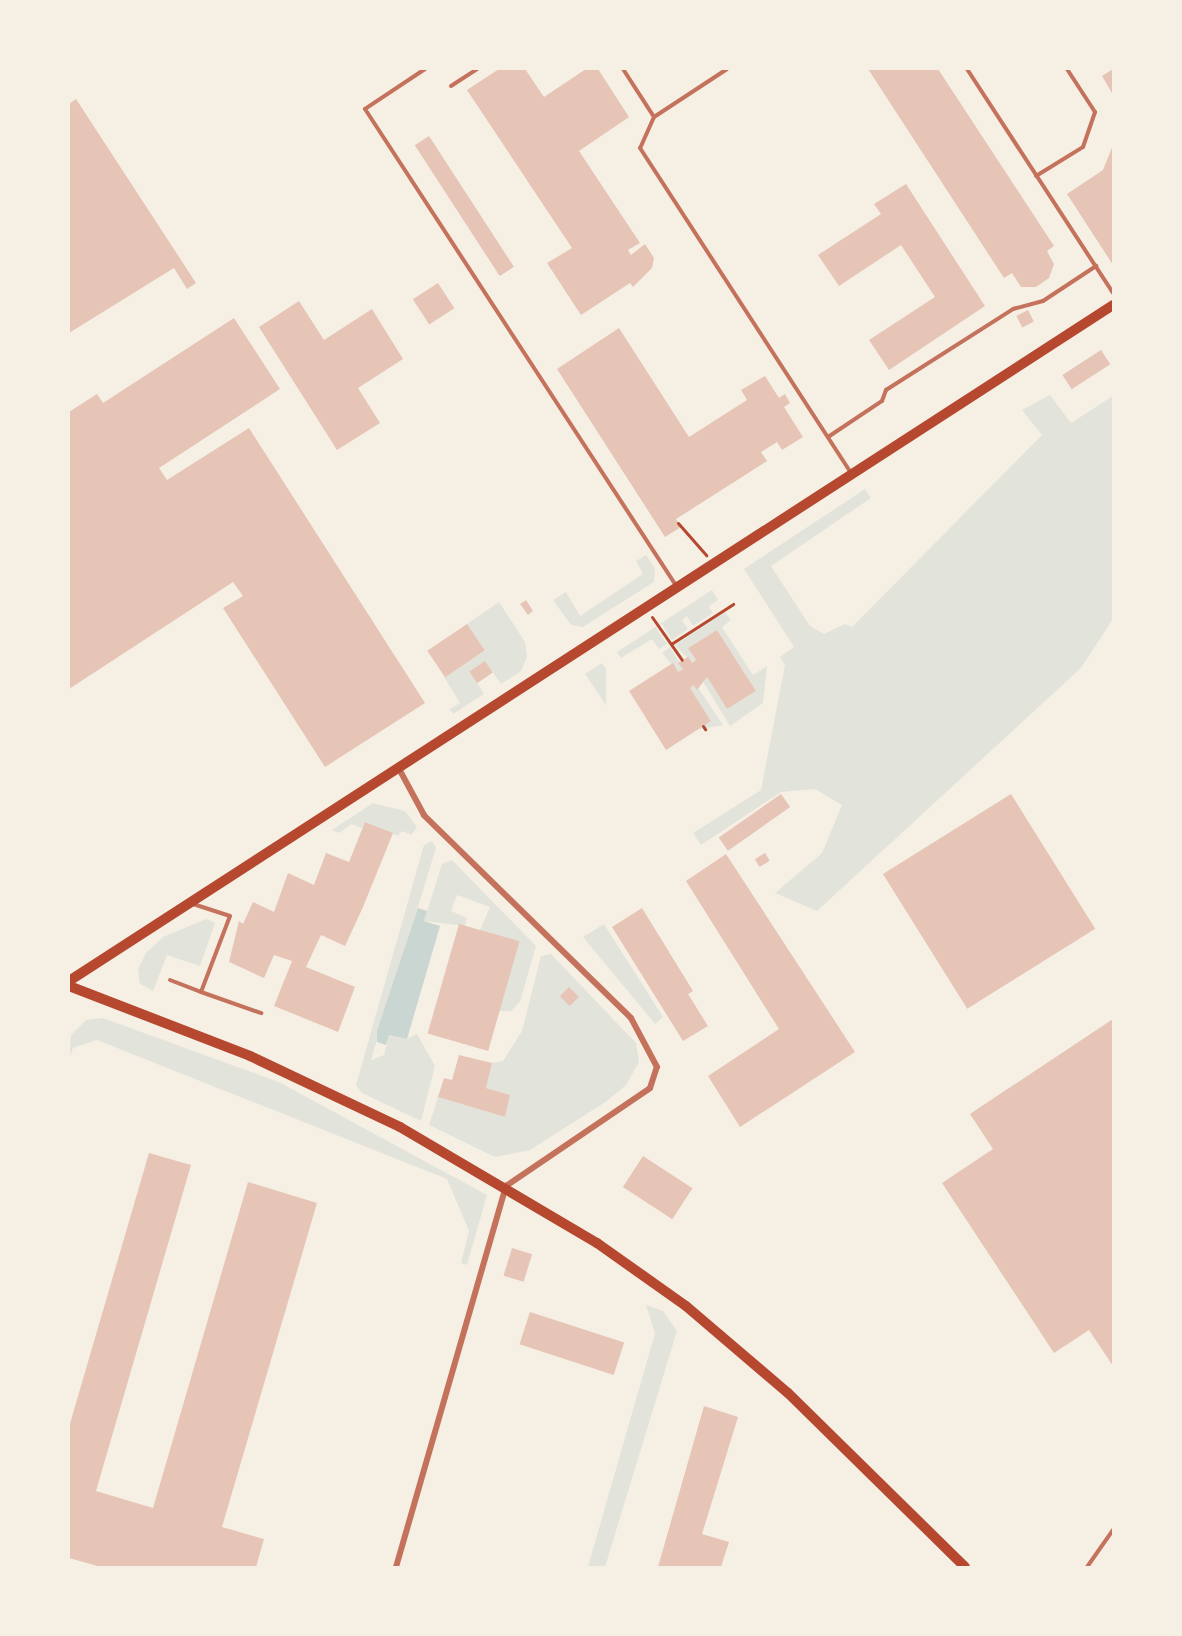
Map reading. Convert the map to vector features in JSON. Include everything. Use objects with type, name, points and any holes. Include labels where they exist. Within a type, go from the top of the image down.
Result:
[{"type":"main road","points":[[69,981],[187,902],[679,590],[1113,304]]},
{"type":"main road","points":[[69,986],[250,1056],[400,1127],[506,1186],[640,1271],[728,1340],[965,1567]]},
{"type":"street","points":[[396,1567],[506,1186],[650,1088],[657,1067],[631,1018],[424,815],[398,767]]},
{"type":"lane","points":[[425,69],[365,109],[679,590]]},
{"type":"lane","points":[[451,86],[477,69]]},
{"type":"lane","points":[[623,69],[654,117]]},
{"type":"lane","points":[[727,69],[654,117],[640,148],[853,476]]},
{"type":"lane","points":[[967,69],[1113,293]]},
{"type":"lane","points":[[1036,176],[1083,147],[1095,112],[1067,69]]},
{"type":"lane","points":[[828,437],[882,401],[886,390],[1025,302],[1043,301],[1096,266]]},
{"type":"lane","points":[[187,902],[230,916],[201,992]]},
{"type":"lane","points":[[170,980],[261,1013]]},
{"type":"lane","points":[[1087,1567],[1113,1530]]},
{"type":"path","points":[[678,523],[714,567]]},
{"type":"path","points":[[671,644],[734,604]]},
{"type":"path","points":[[648,610],[682,660]]},
{"type":"shaded area","points":[[1050,395],[1071,423],[1113,396],[1113,619],[1081,668],[817,911],[775,893],[822,853],[842,805],[815,789],[781,792],[701,845],[693,833],[761,790],[785,665],[780,657],[794,647],[744,569],[865,489],[871,498],[771,566],[810,626],[824,634],[845,624],[852,627],[1042,435],[1022,410]]},
{"type":"shaded area","points":[[646,555],[655,568],[654,582],[583,627],[571,625],[553,600],[566,592],[580,616],[643,574],[636,561]]},
{"type":"shaded area","points":[[712,590],[718,600],[709,606],[713,613],[693,626],[687,616],[682,620],[688,629],[672,640],[662,624],[656,628],[667,644],[659,649],[652,639],[621,658],[617,652]]},
{"type":"shaded area","points":[[499,602],[525,642],[527,657],[521,671],[501,684],[485,661],[470,672],[484,694],[453,714],[450,709],[460,703],[444,677],[485,651],[467,624]]},
{"type":"shaded area","points":[[725,612],[731,620],[722,627],[753,675],[767,666],[763,703],[730,726],[702,680],[707,677],[727,709],[756,691],[717,630],[688,648],[696,660],[692,663],[675,645]]},
{"type":"shaded area","points":[[670,647],[683,669],[678,672],[662,653]]},
{"type":"shaded area","points":[[602,663],[606,669],[606,705],[585,674]]},
{"type":"shaded area","points":[[694,685],[723,725],[697,730],[711,721],[690,688]]},
{"type":"shaded area","points":[[373,803],[405,811],[417,827],[411,835],[402,831],[398,836],[365,822],[362,828],[351,824],[339,833],[332,830]]},
{"type":"shaded area","points":[[432,841],[436,848],[371,1060],[384,1055],[389,1035],[407,1039],[417,1034],[435,1066],[421,1121],[362,1093],[356,1085],[424,845]]},
{"type":"shaded area","points":[[452,860],[536,946],[520,1002],[511,1011],[499,1011],[480,930],[490,907],[457,895],[451,911],[467,918],[465,926],[424,921],[442,864]]},
{"type":"shaded area","points":[[418,908],[427,911],[424,921],[440,926],[407,1039],[389,1035],[386,1045],[377,1042],[377,1031]]},
{"type":"shaded area","points":[[206,919],[215,923],[200,966],[167,955],[153,991],[140,984],[138,969],[146,953],[163,937]]},
{"type":"shaded area","points":[[604,924],[663,1017],[655,1024],[583,937]]},
{"type":"shaded area","points":[[551,954],[636,1043],[639,1062],[626,1085],[607,1101],[530,1150],[495,1157],[429,1125],[438,1097],[505,1117],[510,1095],[486,1088],[492,1063],[503,1061],[522,1031],[541,956]]},
{"type":"shaded area","points":[[103,1018],[279,1082],[487,1195],[467,1265],[461,1263],[469,1231],[447,1179],[97,1040],[73,1048],[69,1059],[71,1035],[86,1020]]},
{"type":"shaded area","points":[[646,1305],[663,1311],[677,1331],[605,1567],[588,1567],[655,1333]]},
{"type":"building","points":[[499,69],[525,69],[544,97],[586,69],[598,69],[629,117],[579,151],[640,243],[628,250],[631,255],[645,244],[654,258],[652,268],[633,287],[630,283],[581,315],[547,263],[572,248],[467,90]]},
{"type":"building","points":[[868,69],[938,69],[1054,246],[1047,251],[1054,264],[1049,278],[1036,287],[1021,287],[1012,273],[1004,278]]},
{"type":"building","points":[[1113,69],[1113,95],[1102,76]]},
{"type":"building","points":[[76,99],[196,283],[187,289],[174,268],[69,333],[69,104]]},
{"type":"building","points":[[429,136],[514,267],[500,276],[415,145]]},
{"type":"building","points":[[1113,145],[1113,265],[1067,194],[1103,170]]},
{"type":"building","points":[[906,184],[985,306],[889,370],[869,340],[935,297],[901,245],[839,286],[818,255],[881,214],[874,204]]},
{"type":"building","points":[[438,283],[454,308],[429,324],[413,299]]},
{"type":"building","points":[[299,301],[324,340],[372,309],[403,359],[358,388],[380,423],[337,450],[259,327]]},
{"type":"building","points":[[1028,310],[1034,322],[1022,327],[1016,316]]},
{"type":"building","points":[[234,318],[280,389],[159,468],[167,480],[249,428],[425,703],[325,767],[223,608],[243,596],[233,582],[69,689],[69,412],[97,394],[103,403]]},
{"type":"building","points":[[619,328],[689,437],[747,400],[741,390],[765,376],[779,398],[785,394],[790,403],[784,407],[803,437],[782,450],[777,442],[761,452],[767,461],[676,519],[681,527],[665,537],[557,369]]},
{"type":"building","points":[[1101,350],[1110,364],[1072,389],[1062,375]]},
{"type":"building","points":[[526,600],[533,611],[528,615],[520,604]]},
{"type":"building","points":[[467,624],[485,651],[445,677],[427,651]]},
{"type":"building","points":[[717,630],[756,691],[727,709],[707,677],[697,690],[694,685],[690,688],[711,721],[666,750],[629,691],[673,663],[678,672],[683,669],[678,663],[688,657],[692,663],[696,660],[688,648]]},
{"type":"building","points":[[485,661],[493,673],[477,683],[469,672]]},
{"type":"building","points":[[781,794],[790,807],[728,851],[719,838]]},
{"type":"building","points":[[1011,794],[1095,929],[967,1009],[883,874]]},
{"type":"building","points":[[365,822],[393,833],[363,907],[345,946],[321,935],[306,967],[355,987],[338,1032],[274,1006],[292,961],[274,955],[264,978],[229,962],[239,921],[243,924],[253,902],[274,912],[288,873],[314,885],[326,853],[349,862]]},
{"type":"building","points":[[765,853],[770,861],[760,867],[755,859]]},
{"type":"building","points":[[726,854],[855,1052],[740,1127],[708,1076],[779,1029],[686,881]]},
{"type":"building","points":[[642,908],[693,991],[688,994],[708,1026],[683,1041],[612,927]]},
{"type":"building","points":[[459,924],[520,941],[488,1051],[428,1034]]},
{"type":"building","points":[[569,987],[579,997],[570,1006],[560,996]]},
{"type":"building","points":[[1113,1019],[1113,1366],[1089,1330],[1054,1353],[942,1183],[993,1149],[970,1114]]},
{"type":"building","points":[[459,1055],[492,1063],[486,1088],[510,1095],[505,1117],[438,1097],[444,1078],[452,1080]]},
{"type":"building","points":[[149,1153],[191,1165],[96,1491],[153,1508],[248,1182],[317,1203],[222,1527],[264,1539],[256,1567],[101,1567],[69,1558],[69,1427]]},
{"type":"building","points":[[643,1156],[692,1188],[672,1219],[623,1187]]},
{"type":"building","points":[[512,1248],[532,1254],[524,1282],[504,1276]]},
{"type":"building","points":[[530,1312],[624,1343],[614,1375],[519,1344]]},
{"type":"building","points":[[704,1406],[738,1417],[702,1534],[729,1542],[721,1567],[658,1567]]}]
